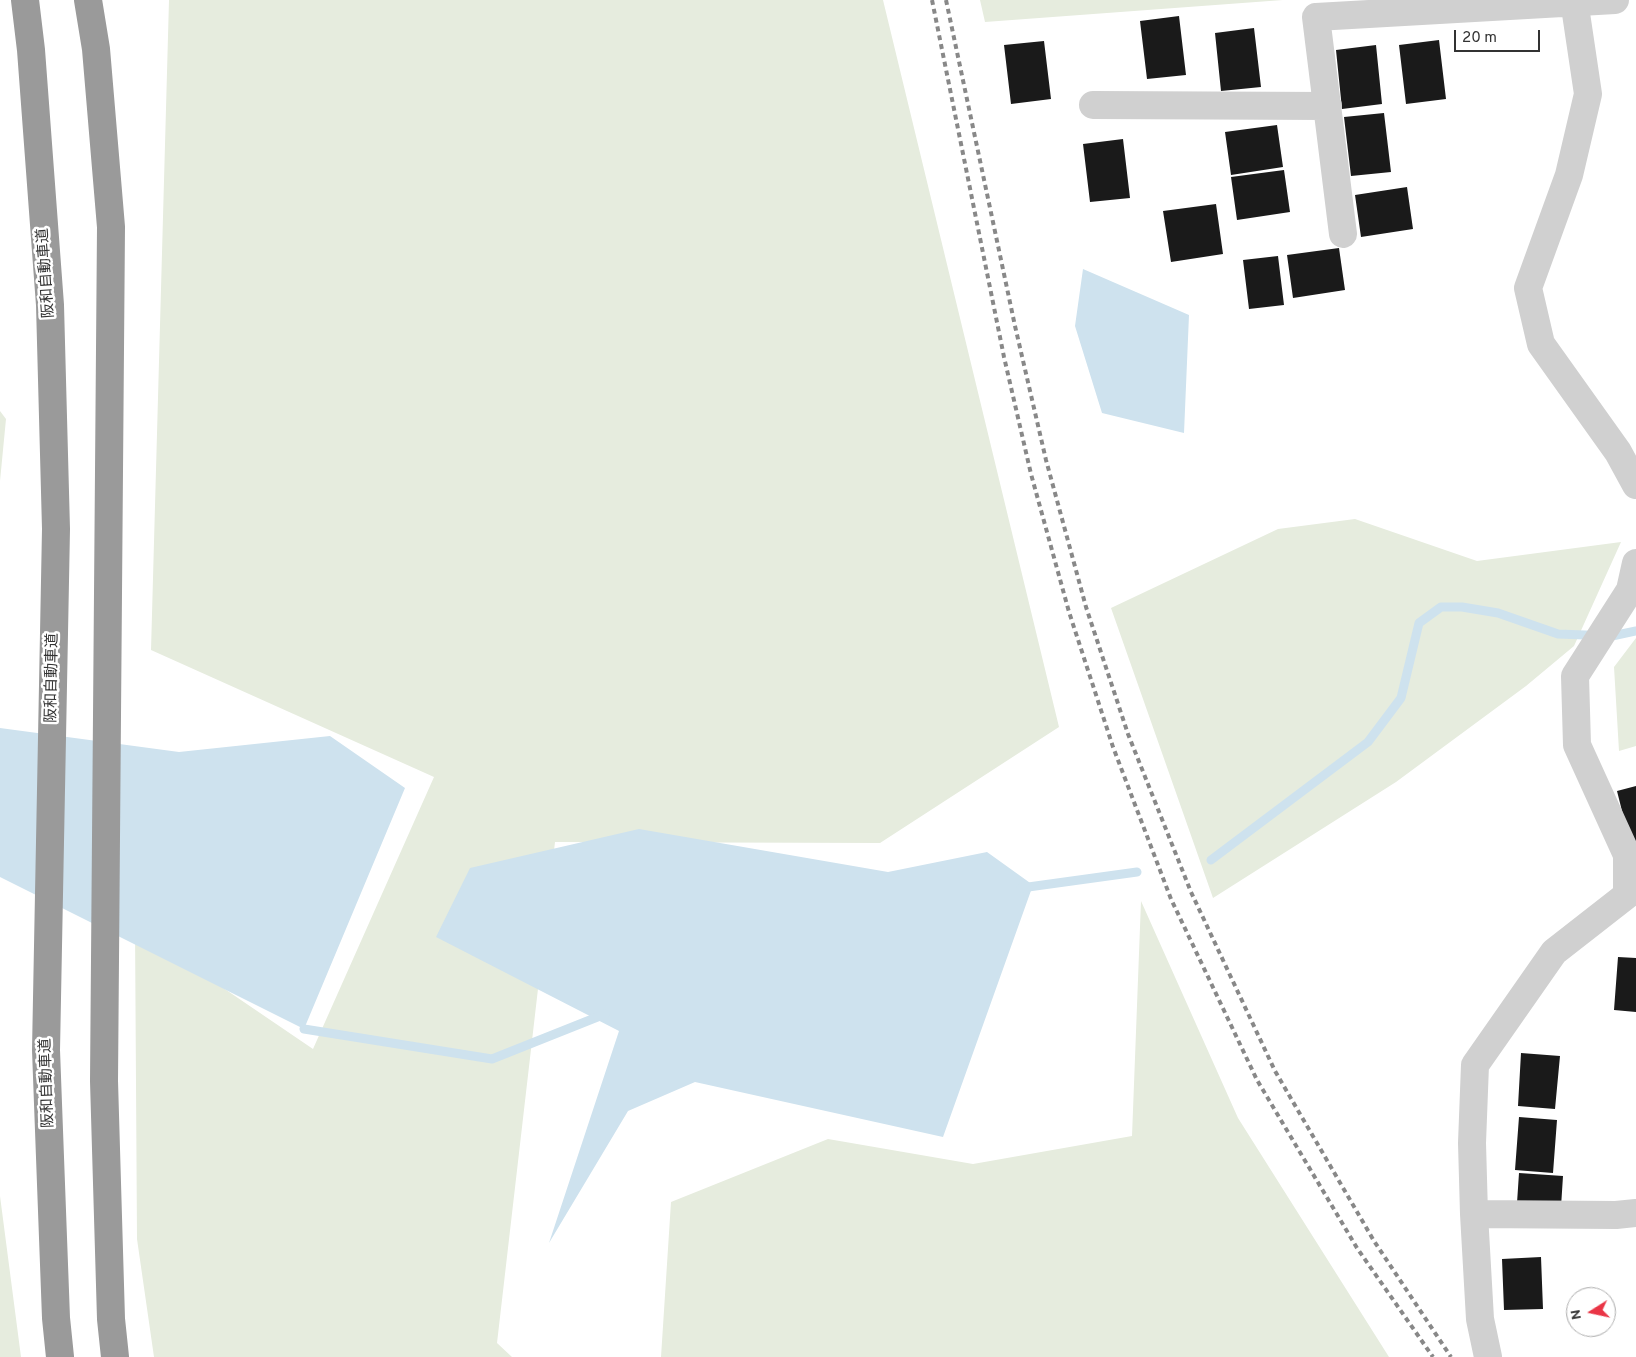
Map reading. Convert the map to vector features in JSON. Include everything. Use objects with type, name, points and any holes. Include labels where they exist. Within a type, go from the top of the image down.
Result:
[{"type":"highway","name":"阪和自動車道","points":[[25,0],[31,50],[50,306],[56,529],[46,1050],[56,1318],[60,1357]]},
{"type":"highway","points":[[88,0],[96,49],[111,227],[104,1081],[111,1319],[115,1357]]},
{"type":"street","points":[[1344,234],[1316,17],[1615,0]]},
{"type":"street","points":[[1574,2],[1588,94],[1568,175],[1528,288],[1541,344],[1618,452],[1636,485]]},
{"type":"street","points":[[1093,104],[1328,106]]},
{"type":"street","points":[[1488,1357],[1480,1319],[1474,1214],[1472,1143],[1475,1065],[1554,952],[1628,895],[1627,855],[1577,745],[1575,676],[1630,590],[1636,563]]},
{"type":"street","points":[[1474,1214],[1616,1215],[1636,1213]]},
{"type":"shaded area","points":[[169,0],[883,0],[1059,727],[880,843],[555,842],[497,1343],[512,1357],[154,1357],[137,1239],[135,928],[313,1049],[434,777],[151,650]]},
{"type":"shaded area","points":[[980,0],[1283,0],[985,22]]},
{"type":"shaded area","points":[[0,411],[6,419],[0,481]]},
{"type":"shaded area","points":[[1355,519],[1477,561],[1621,542],[1574,646],[1526,686],[1396,782],[1213,898],[1111,608],[1278,529]]},
{"type":"shaded area","points":[[1636,638],[1636,746],[1619,751],[1614,667]]},
{"type":"shaded area","points":[[1141,901],[1238,1118],[1389,1357],[661,1357],[671,1202],[828,1139],[973,1164],[1132,1136]]},
{"type":"shaded area","points":[[0,1196],[21,1357],[0,1357]]},
{"type":"water","points":[[1083,269],[1189,315],[1184,433],[1102,413],[1075,326]]},
{"type":"water","points":[[0,728],[179,752],[330,736],[405,788],[304,1029],[0,877]]},
{"type":"water","points":[[639,829],[888,872],[987,852],[1033,885],[943,1137],[695,1082],[628,1111],[549,1243],[619,1031],[436,937],[470,868]]},
{"type":"building","points":[[1179,16],[1186,75],[1147,79],[1140,21]]},
{"type":"building","points":[[1254,28],[1261,87],[1221,91],[1215,33]]},
{"type":"building","points":[[1439,40],[1446,99],[1406,104],[1399,45]]},
{"type":"building","points":[[1044,41],[1051,99],[1011,104],[1004,45]]},
{"type":"building","points":[[1376,45],[1382,104],[1342,109],[1336,50]]},
{"type":"building","points":[[1384,113],[1391,172],[1351,176],[1344,117]]},
{"type":"building","points":[[1277,125],[1283,167],[1231,175],[1225,132]]},
{"type":"building","points":[[1123,139],[1130,198],[1090,202],[1083,144]]},
{"type":"building","points":[[1284,170],[1290,212],[1237,220],[1231,177]]},
{"type":"building","points":[[1407,187],[1413,229],[1361,237],[1355,195]]},
{"type":"building","points":[[1216,204],[1223,254],[1171,262],[1163,211]]},
{"type":"building","points":[[1339,248],[1345,290],[1293,298],[1287,255]]},
{"type":"building","points":[[1278,256],[1284,305],[1249,309],[1243,260]]},
{"type":"building","points":[[1636,786],[1636,841],[1630,843],[1617,791]]},
{"type":"building","points":[[1618,957],[1636,958],[1636,1012],[1614,1010]]},
{"type":"building","points":[[1521,1053],[1560,1056],[1555,1109],[1518,1106]]},
{"type":"building","points":[[1519,1117],[1557,1120],[1553,1173],[1515,1170]]},
{"type":"building","points":[[1519,1173],[1563,1176],[1561,1207],[1517,1203]]},
{"type":"building","points":[[1541,1257],[1543,1309],[1504,1310],[1502,1259]]},
{"type":"waterway","points":[[1211,860],[1368,742],[1401,698],[1419,623],[1441,607],[1462,607],[1498,613],[1558,634],[1612,636],[1636,631]]},
{"type":"waterway","points":[[1021,888],[1137,872]]},
{"type":"waterway","points":[[304,1029],[492,1059],[605,1014]]},
{"type":"railway","points":[[932,0],[1004,357],[1031,474],[1069,612],[1113,747],[1171,899],[1257,1080],[1357,1248],[1433,1357]]},
{"type":"railway","points":[[946,0],[1015,326],[1046,460],[1086,607],[1128,734],[1191,892],[1275,1071],[1374,1241],[1451,1357]]}]
